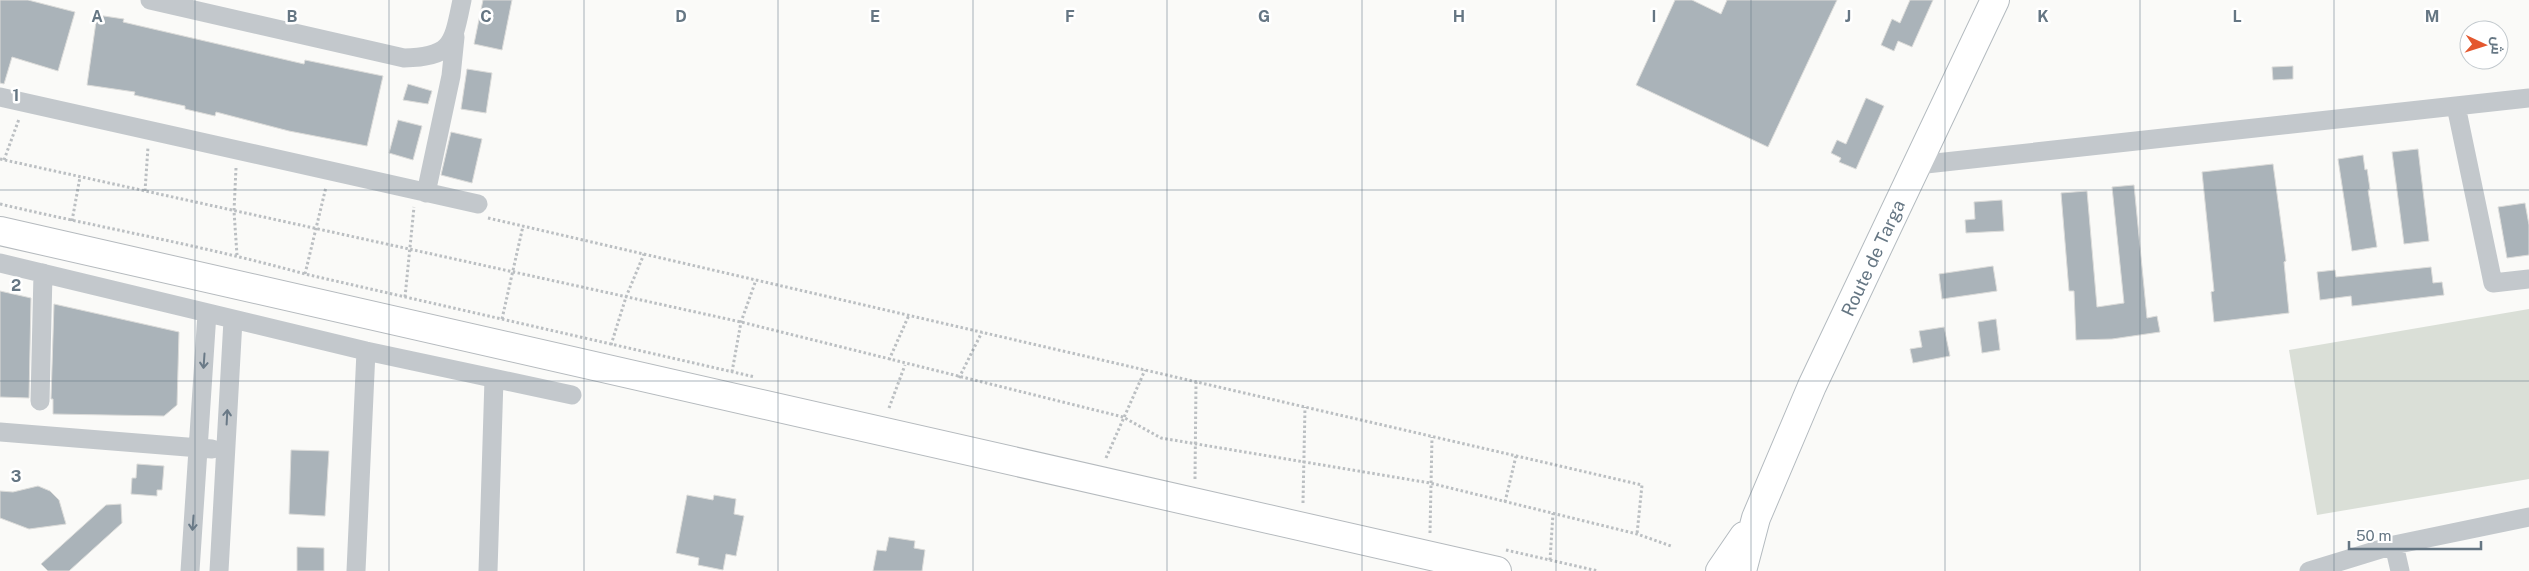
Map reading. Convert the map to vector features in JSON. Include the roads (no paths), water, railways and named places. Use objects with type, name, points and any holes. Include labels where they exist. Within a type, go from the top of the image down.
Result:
[{"type":"main road","name":"Route de Targa","points":[[1742,571],[1756,518],[1812,386],[1995,0]]},
{"type":"main road","points":[[0,231],[1501,560]]},
{"type":"main road","name":"Route de Targa","points":[[1720,571],[1756,518]]},
{"type":"street","points":[[150,0],[404,58],[426,58],[443,52],[455,33]]},
{"type":"street","points":[[420,197],[451,76],[455,33],[462,0]]},
{"type":"street","points":[[0,97],[482,211]]},
{"type":"street","points":[[1917,165],[2529,98]]},
{"type":"street","points":[[2456,106],[2493,283],[2529,279]]},
{"type":"street","points":[[0,263],[366,351],[572,395]]},
{"type":"street","points":[[40,401],[43,273]]},
{"type":"street","points":[[190,571],[208,313]]},
{"type":"street","points":[[219,571],[233,320]]},
{"type":"street","points":[[356,571],[366,351]]},
{"type":"street","points":[[488,571],[494,378]]},
{"type":"street","points":[[0,432],[226,450]]},
{"type":"street","points":[[2309,571],[2394,545],[2528,522]]},
{"type":"street","points":[[2394,545],[2400,571]]}]
